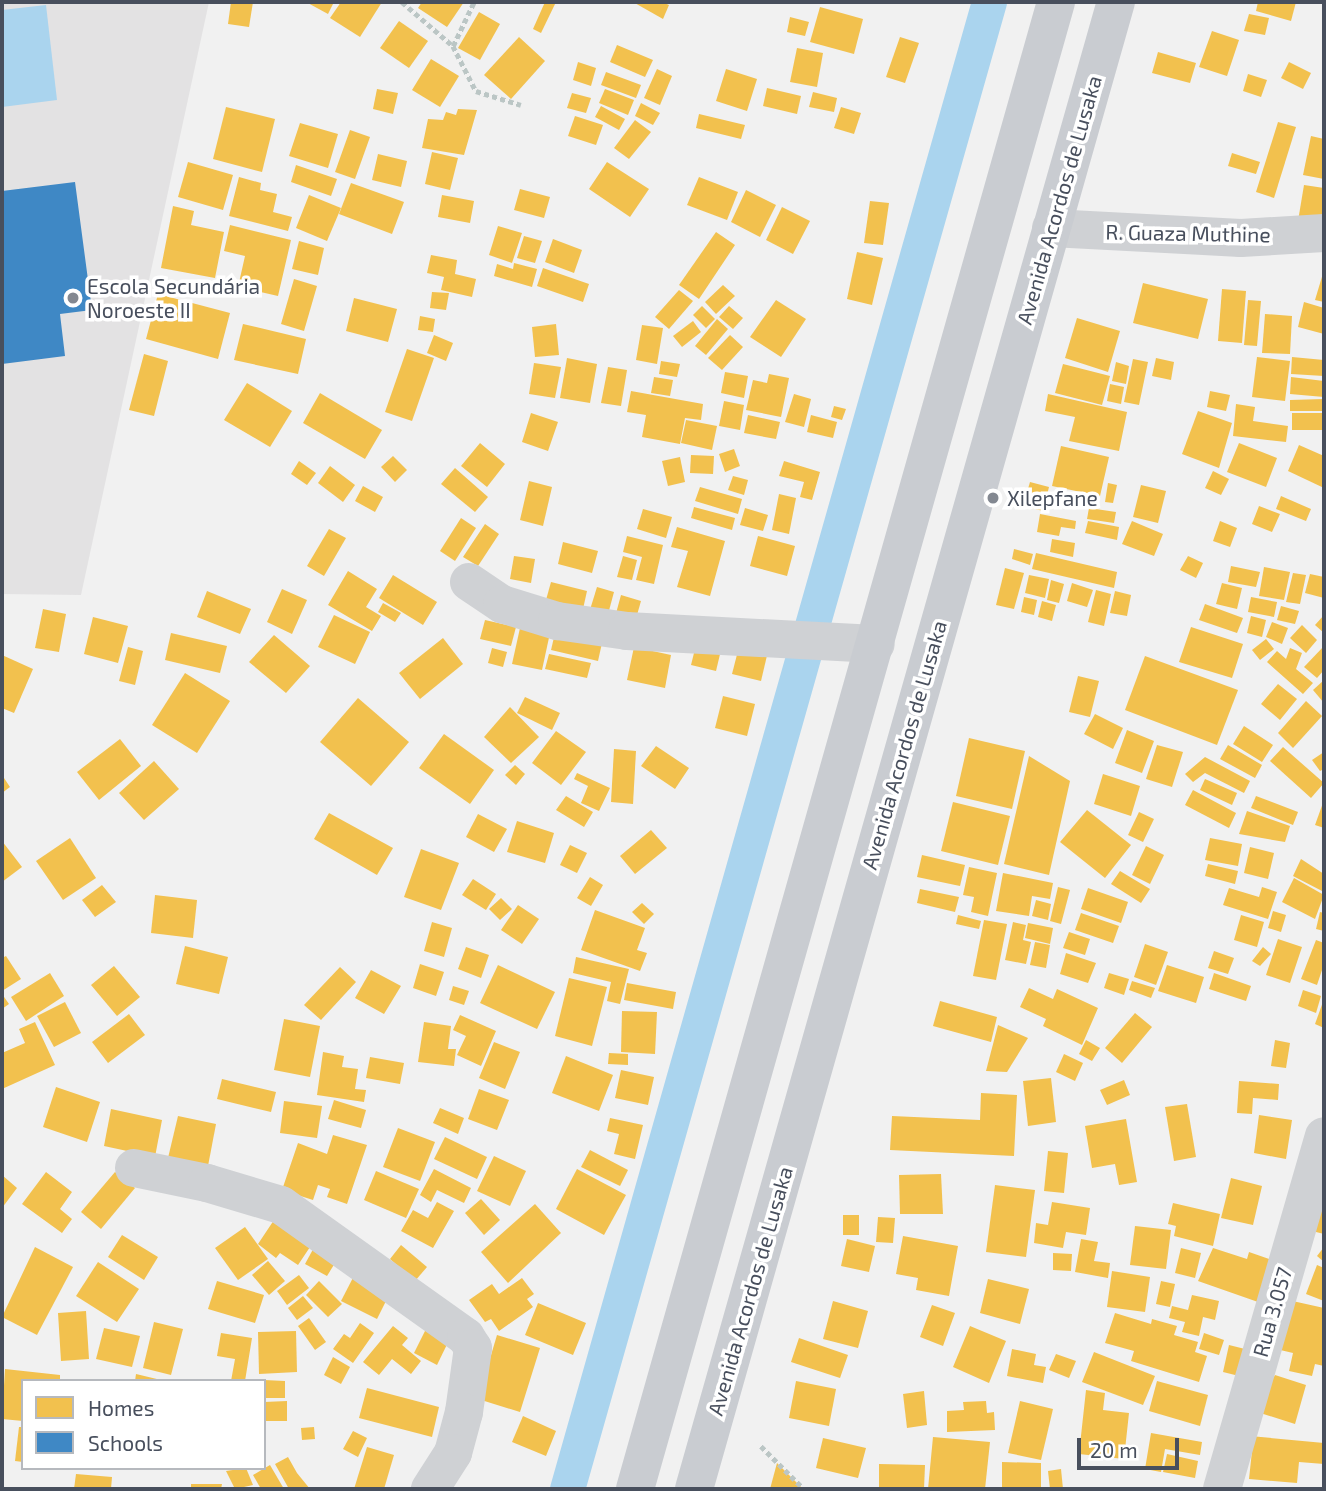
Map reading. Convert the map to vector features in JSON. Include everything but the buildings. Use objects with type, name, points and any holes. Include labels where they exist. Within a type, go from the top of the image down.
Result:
[{"type":"main road","points":[[635,1489],[1056,2]]},
{"type":"main road","name":"Avenida Acordos de Lusaka","points":[[694,1489],[1116,2]]},
{"type":"street","name":"R. Guaza Muthine","points":[[1051,228],[1241,238],[1324,233]]},
{"type":"street","points":[[469,582],[502,604],[557,621],[627,631],[876,644]]},
{"type":"street","name":"Rua 3.057","points":[[1222,1489],[1324,1136]]},
{"type":"street","points":[[134,1168],[207,1183],[281,1205],[466,1338],[473,1348],[464,1412],[453,1453],[430,1489]]},
{"type":"path","points":[[402,2],[453,46],[476,91],[521,105]]},
{"type":"path","points":[[453,46],[474,2]]},
{"type":"path","points":[[761,1446],[804,1489]]},
{"type":"shaded area","name":"Escola Secundária Noroeste II","points":[[2,2],[209,2],[81,595],[2,594]]},
{"type":"water","points":[[46,5],[57,100],[2,107],[2,10]]},
{"type":"waterway","points":[[567,1489],[989,2]]},
{"type":"place","name":"Escola Secundária Noroeste II","points":[[73,298]]},
{"type":"place","name":"Xilepfane","points":[[993,498]]}]
